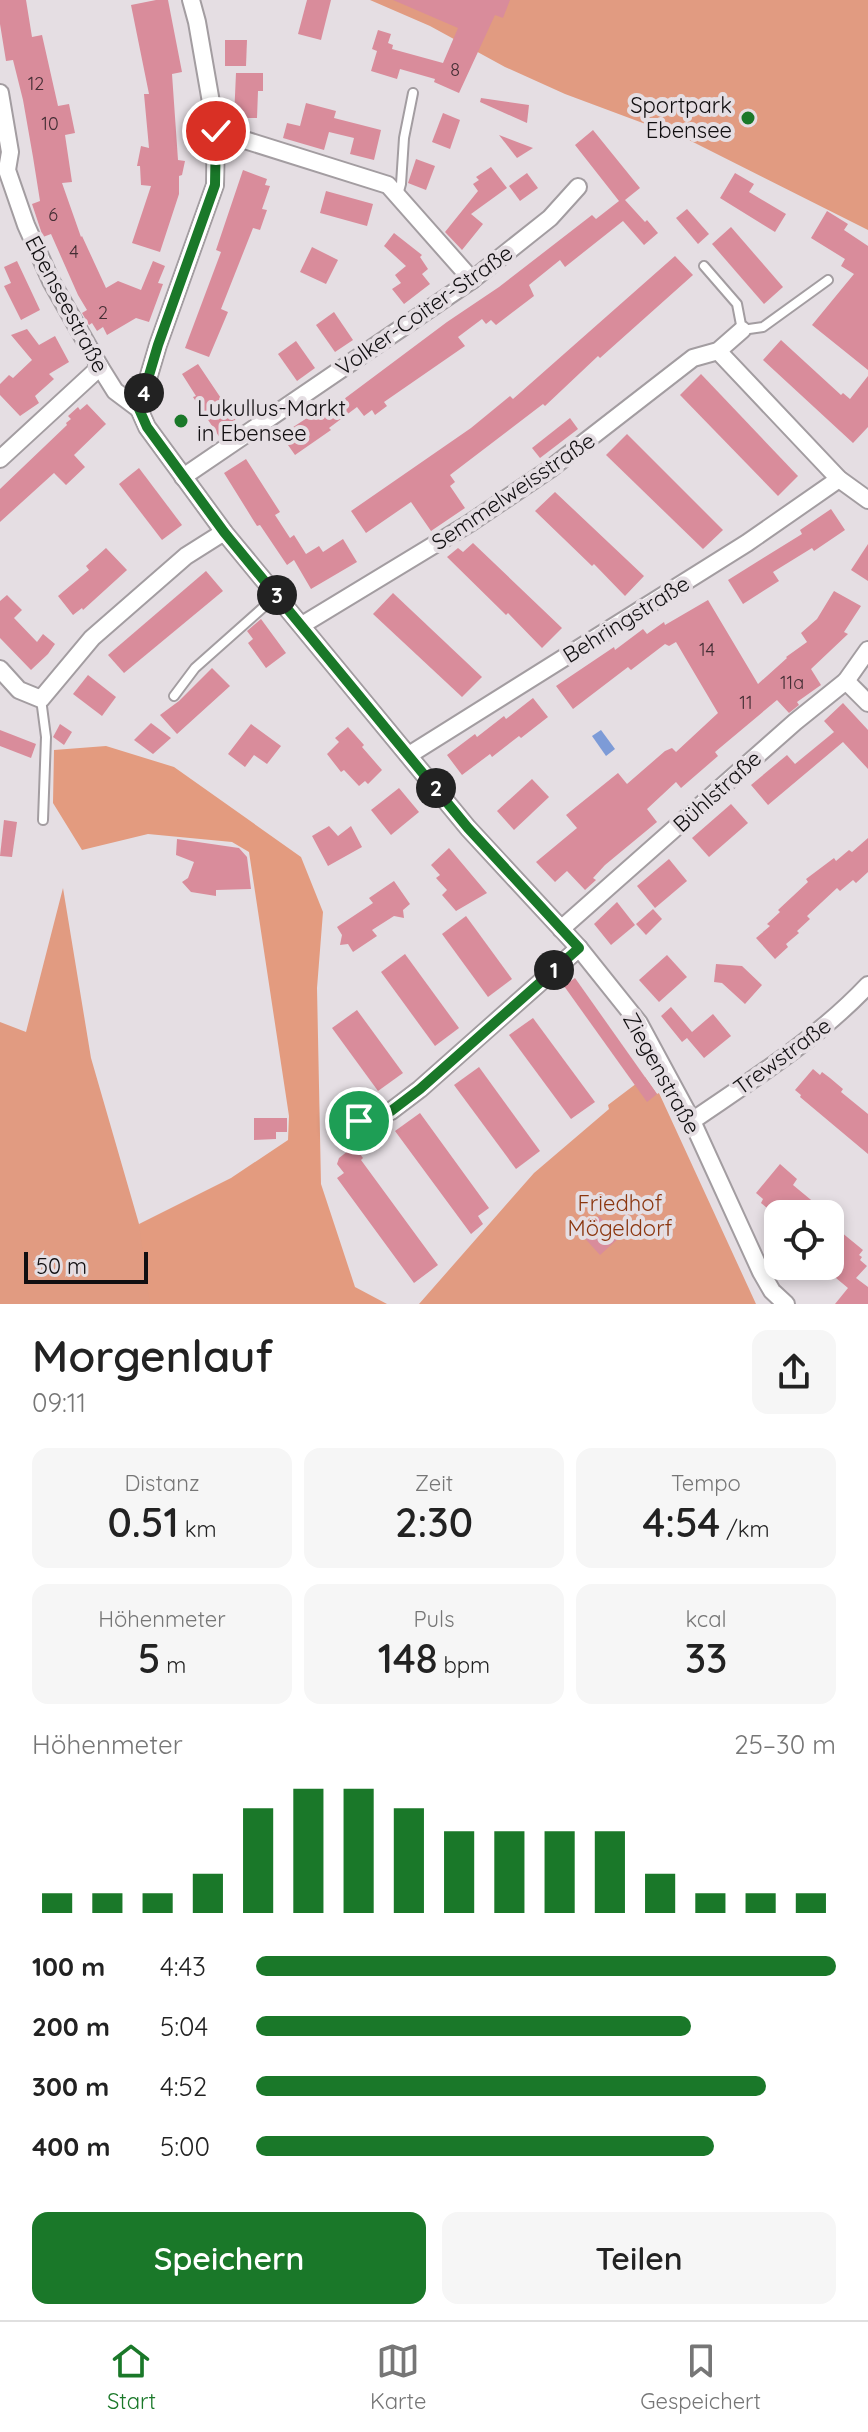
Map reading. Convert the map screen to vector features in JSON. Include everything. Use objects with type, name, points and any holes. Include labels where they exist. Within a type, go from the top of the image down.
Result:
[{"type":"street","points":[[139,409],[158,345],[215,185],[216,131],[191,0]]},
{"type":"street","name":"Ebenseestraße","points":[[0,93],[10,152],[4,174],[26,225],[51,281],[100,367],[115,391],[139,409]]},
{"type":"street","points":[[216,131],[388,185],[472,280]]},
{"type":"street","name":"Volker-Coiter-Straße","points":[[183,477],[472,280],[550,218],[578,187]]},
{"type":"street","name":"Semmelweisstraße","points":[[302,625],[470,523],[550,469],[693,358],[718,351],[742,330]]},
{"type":"street","points":[[718,351],[839,479],[868,500]]},
{"type":"street","points":[[0,459],[100,367]]},
{"type":"street","name":"Ziegenstraße","points":[[139,409],[147,427],[224,532],[468,828],[579,948],[639,1023],[692,1121],[761,1272],[772,1291],[786,1304]]},
{"type":"street","name":"Behringstraße","points":[[409,755],[747,543],[839,479]]},
{"type":"street","points":[[0,669],[19,690],[41,699],[92,638],[186,556],[224,532]]},
{"type":"street","name":"Bühlstraße","points":[[561,929],[795,722],[846,681],[868,650]]},
{"type":"street","points":[[846,681],[868,703]]},
{"type":"street","points":[[359,1121],[391,1111],[420,1089],[579,948]]},
{"type":"street","name":"Trewstraße","points":[[692,1121],[843,1012],[868,985]]},
{"type":"lane","points":[[398,196],[404,138],[413,93]]},
{"type":"lane","points":[[704,266],[737,304],[742,330],[763,327],[828,280]]},
{"type":"lane","points":[[174,696],[195,668],[277,595]]},
{"type":"lane","points":[[41,699],[46,737],[43,820]]},
{"type":"green space","name":"Sportpark Ebensee","points":[[370,0],[868,0],[868,230],[691,141],[565,94],[505,67],[430,26]]},
{"type":"green space","points":[[63,888],[91,1058],[139,1224],[176,1304],[0,1304],[0,1022],[26,1032]]},
{"type":"green space","name":"Friedhof Mögeldorf","points":[[645,1077],[659,1093],[756,1304],[419,1304],[534,1173],[609,1109],[608,1105]]},
{"type":"shaded area","points":[[106,746],[174,767],[301,857],[323,912],[317,988],[321,1184],[355,1287],[387,1304],[150,1304],[139,1224],[231,1178],[288,1140],[289,1116],[249,852],[232,842],[148,834],[82,850],[53,803],[54,750]]},
{"type":"water","points":[[601,730],[615,749],[606,756],[592,736]]},
{"type":"building","points":[[0,0],[26,0],[32,37],[42,35],[58,106],[69,104],[75,133],[65,135],[72,182],[62,183],[81,237],[106,288],[118,281],[141,290],[153,261],[165,266],[158,283],[163,284],[149,322],[136,318],[107,335],[103,327],[97,331],[92,323],[89,325],[82,313],[87,310],[51,234],[43,237],[32,204],[40,201],[23,100],[13,60],[6,61]]},
{"type":"building","points":[[168,0],[182,72],[172,74],[178,160],[185,161],[182,175],[179,176],[179,194],[160,252],[132,243],[151,186],[141,185],[140,166],[137,166],[141,146],[149,148],[144,94],[149,94],[131,5]]},
{"type":"building","points":[[307,0],[331,0],[321,40],[298,34]]},
{"type":"building","points":[[393,0],[510,0],[503,18],[495,15],[459,93],[434,82],[435,79],[400,69],[397,79],[371,71],[377,51],[372,49],[378,30],[391,34],[388,43],[393,45],[392,49],[443,63],[458,28]]},
{"type":"building","points":[[225,40],[247,40],[246,66],[225,66]]},
{"type":"building","points":[[236,73],[263,73],[263,91],[258,91],[257,118],[234,118]]},
{"type":"building","points":[[481,98],[529,105],[527,123],[480,102]]},
{"type":"building","points":[[306,103],[336,111],[334,118],[381,130],[374,160],[350,154],[354,138],[329,132],[324,150],[283,138],[287,123],[300,126]]},
{"type":"building","points":[[443,113],[460,120],[450,149],[432,142]]},
{"type":"building","points":[[593,130],[640,188],[625,200],[658,233],[644,245],[623,221],[565,267],[560,260],[529,285],[534,296],[496,325],[491,320],[486,324],[482,319],[458,337],[465,346],[384,402],[387,406],[375,415],[372,410],[364,416],[357,407],[295,455],[281,435],[333,401],[336,405],[592,215],[596,219],[619,201],[575,145]]},
{"type":"building","points":[[499,135],[533,148],[517,158]]},
{"type":"building","points":[[416,159],[435,166],[426,190],[408,183]]},
{"type":"building","points":[[491,167],[507,188],[471,214],[483,224],[462,250],[445,232],[478,191],[473,184],[479,180],[476,177]]},
{"type":"building","points":[[243,170],[267,179],[265,185],[270,186],[262,209],[267,210],[260,230],[253,228],[221,309],[228,312],[209,357],[185,348],[221,252],[216,250]]},
{"type":"building","points":[[527,173],[538,188],[520,201],[509,186]]},
{"type":"building","points":[[735,173],[754,184],[749,192],[786,214],[775,232],[720,198]]},
{"type":"building","points":[[326,191],[373,204],[367,226],[320,213]]},
{"type":"building","points":[[687,209],[709,234],[698,244],[676,218]]},
{"type":"building","points":[[827,211],[848,224],[844,230],[868,246],[868,370],[812,325],[854,274],[841,266],[845,259],[811,238]]},
{"type":"building","points":[[731,227],[783,287],[764,304],[712,244]]},
{"type":"building","points":[[394,233],[422,255],[420,257],[428,269],[422,274],[430,284],[404,304],[392,289],[401,283],[395,275],[406,266],[384,246]]},
{"type":"building","points":[[312,247],[338,260],[326,284],[300,272]]},
{"type":"building","points":[[675,256],[693,275],[545,406],[543,404],[450,475],[455,482],[450,486],[465,508],[431,531],[411,502],[366,533],[351,511],[471,428],[510,396],[513,399]]},
{"type":"building","points":[[17,261],[40,310],[21,320],[4,286],[11,283],[4,267]]},
{"type":"building","points":[[334,312],[353,340],[335,352],[316,325]]},
{"type":"building","points":[[27,329],[39,345],[55,336],[69,362],[49,374],[54,379],[35,396],[39,403],[20,416],[0,395],[0,384],[9,375],[13,378],[32,360],[11,335]]},
{"type":"building","points":[[781,340],[841,395],[843,393],[850,399],[868,376],[868,427],[853,443],[763,360]]},
{"type":"building","points":[[296,341],[315,368],[297,381],[278,354]]},
{"type":"building","points":[[198,364],[239,425],[220,438],[182,374]]},
{"type":"building","points":[[701,374],[798,476],[778,496],[680,395]]},
{"type":"building","points":[[87,404],[106,424],[74,455],[85,467],[66,485],[54,473],[0,522],[0,489],[67,425],[71,419],[68,416]]},
{"type":"building","points":[[570,418],[578,429],[540,458],[532,448]]},
{"type":"building","points":[[627,434],[723,530],[703,549],[606,455]]},
{"type":"building","points":[[246,459],[280,512],[275,515],[290,538],[294,535],[306,554],[319,546],[323,552],[343,539],[357,562],[311,589],[294,560],[287,565],[260,525],[257,526],[224,473]]},
{"type":"building","points":[[139,468],[182,525],[162,540],[119,484]]},
{"type":"building","points":[[555,492],[644,576],[625,596],[535,511]]},
{"type":"building","points":[[831,509],[845,530],[814,551],[812,548],[773,572],[779,581],[743,604],[728,580],[802,534],[800,530]]},
{"type":"building","points":[[473,543],[562,628],[542,648],[447,557],[458,548],[463,552]]},
{"type":"building","points":[[868,544],[868,581],[851,570]]},
{"type":"building","points":[[106,548],[127,570],[83,610],[73,615],[58,596],[89,570],[86,566]]},
{"type":"building","points":[[206,571],[223,591],[124,673],[108,655]]},
{"type":"building","points":[[834,591],[861,606],[844,632],[848,634],[811,669],[821,685],[797,702],[799,705],[789,713],[777,700],[715,752],[718,756],[681,788],[676,782],[647,809],[657,822],[605,865],[585,890],[567,871],[555,882],[536,862],[577,828],[566,815],[618,773],[627,784],[665,751],[672,748],[676,752],[718,713],[676,642],[669,646],[665,644],[631,670],[628,667],[573,709],[556,686],[643,629],[647,634],[708,600],[758,684],[807,642],[801,633],[817,619]]},
{"type":"building","points":[[393,593],[482,677],[462,697],[373,614]]},
{"type":"building","points":[[7,595],[22,610],[14,618],[37,642],[43,634],[55,644],[31,670],[0,638],[0,601]]},
{"type":"building","points":[[261,619],[286,653],[266,668],[248,643],[253,639],[247,631]]},
{"type":"building","points":[[212,668],[230,686],[177,734],[160,715]]},
{"type":"building","points":[[88,675],[116,697],[102,716],[73,694]]},
{"type":"building","points":[[533,698],[548,717],[462,775],[447,755],[504,716],[506,719]]},
{"type":"building","points":[[843,703],[868,730],[868,769],[843,742],[768,805],[751,785],[787,755],[795,764],[834,732],[824,721]]},
{"type":"building","points":[[151,723],[171,738],[153,754],[134,740]]},
{"type":"building","points":[[60,724],[72,732],[64,745],[53,737]]},
{"type":"building","points":[[251,724],[281,746],[267,764],[254,755],[245,767],[228,754]]},
{"type":"building","points":[[348,727],[382,770],[368,784],[365,781],[359,786],[344,770],[341,772],[327,754],[339,742],[335,738]]},
{"type":"building","points":[[0,730],[36,744],[31,758],[0,746]]},
{"type":"building","points":[[532,779],[549,797],[514,830],[497,811]]},
{"type":"building","points":[[399,788],[419,812],[391,835],[371,810]]},
{"type":"building","points":[[731,804],[748,823],[709,857],[692,838]]},
{"type":"building","points":[[4,820],[17,822],[12,857],[0,856]]},
{"type":"building","points":[[329,826],[338,836],[351,826],[362,847],[328,866],[312,836]]},
{"type":"building","points":[[868,838],[868,872],[856,883],[853,880],[840,891],[837,888],[807,916],[810,919],[775,959],[756,938],[770,926],[767,924],[780,912],[778,910],[808,882],[806,879],[834,858],[836,861],[849,850],[852,852]]},
{"type":"building","points":[[177,839],[239,848],[247,857],[251,889],[216,890],[216,896],[191,892],[182,882],[188,878],[194,862],[176,855]]},
{"type":"building","points":[[449,848],[487,893],[456,911],[442,895],[447,890],[436,878],[440,875],[431,865]]},
{"type":"building","points":[[669,859],[687,881],[655,908],[637,886]]},
{"type":"building","points":[[394,881],[410,904],[403,910],[404,918],[394,916],[372,930],[377,936],[353,952],[348,944],[340,945],[342,935],[337,927],[373,903],[369,898]]},
{"type":"building","points":[[617,902],[635,925],[611,945],[594,924]]},
{"type":"building","points":[[653,909],[662,919],[646,935],[636,924]]},
{"type":"building","points":[[466,916],[512,979],[488,997],[442,934]]},
{"type":"building","points":[[405,954],[459,1028],[435,1046],[381,972]]},
{"type":"building","points":[[667,955],[687,977],[659,1002],[639,980]]},
{"type":"building","points":[[716,964],[742,966],[762,985],[745,1004],[722,983],[714,982]]},
{"type":"building","points":[[575,978],[657,1094],[647,1102],[564,986]]},
{"type":"building","points":[[671,1007],[692,1032],[713,1014],[731,1036],[704,1058],[687,1038],[682,1042],[661,1016]]},
{"type":"building","points":[[357,1010],[403,1073],[378,1091],[332,1028]]},
{"type":"building","points":[[533,1018],[595,1102],[571,1119],[509,1035]]},
{"type":"building","points":[[479,1067],[540,1151],[516,1169],[454,1085]]},
{"type":"building","points":[[813,1069],[830,1078],[843,1089],[841,1092],[868,1114],[868,1154],[795,1090]]},
{"type":"building","points":[[343,1092],[351,1103],[339,1111],[332,1101]]},
{"type":"building","points":[[420,1113],[489,1208],[478,1216],[483,1224],[471,1234],[395,1131]]},
{"type":"building","points":[[340,1117],[359,1143],[354,1146],[363,1158],[361,1160],[438,1265],[414,1283],[337,1178],[344,1173],[337,1164],[339,1158],[353,1147],[347,1151],[329,1125]]},
{"type":"building","points":[[254,1118],[287,1118],[287,1132],[276,1132],[276,1139],[254,1140]]},
{"type":"building","points":[[780,1164],[797,1179],[793,1185],[811,1200],[764,1200],[764,1206],[761,1203],[763,1199],[756,1193]]},
{"type":"building","points":[[599,1216],[619,1238],[600,1255],[580,1233]]},
{"type":"building","points":[[844,1234],[863,1250],[860,1260],[867,1266],[856,1278],[868,1287],[868,1304],[835,1304],[848,1288],[838,1280],[844,1280]]},
{"type":"place","name":"Sportpark Ebensee","points":[[748,118]]},
{"type":"place","name":"Lukullus-Markt in Ebensee","points":[[181,421]]},
{"type":"route","points":[[216,131],[215,185],[158,345],[139,409],[147,427],[224,532],[468,828],[579,948],[420,1089],[391,1111],[359,1121]]}]
